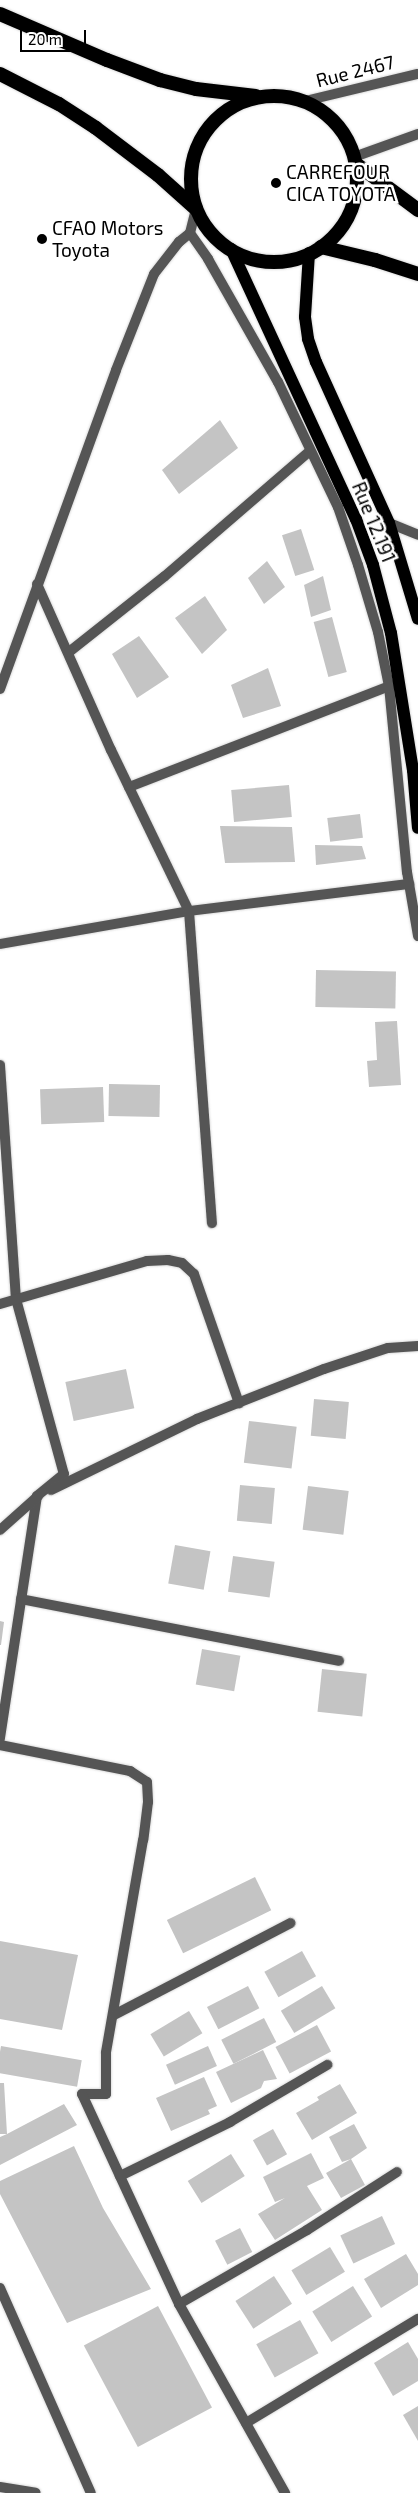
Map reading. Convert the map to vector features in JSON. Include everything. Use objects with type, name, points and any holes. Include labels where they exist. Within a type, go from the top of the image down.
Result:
[{"type":"highway","points":[[0,14],[160,80],[196,89],[267,97],[301,102],[317,110],[337,127],[354,160],[357,187],[351,211],[339,232],[315,250],[292,260],[270,261],[249,258],[230,249],[206,228],[196,209],[190,181],[195,151],[204,134],[217,119],[233,107],[244,102],[267,97]]},
{"type":"highway","points":[[1,74],[59,104],[96,128],[158,176],[196,209]]},
{"type":"highway","points":[[354,160],[418,210]]},
{"type":"highway","points":[[315,250],[375,260],[418,274]]},
{"type":"main road","name":"Rue 12.191","points":[[230,249],[356,519],[373,565],[391,633],[413,770],[418,828]]},
{"type":"main road","name":"Rue 12.191","points":[[315,250],[304,317],[308,339],[316,362],[389,523],[418,619]]},
{"type":"street","name":"Rue 2467","points":[[301,102],[418,74]]},
{"type":"street","points":[[354,160],[418,134]]},
{"type":"street","points":[[0,689],[116,370],[154,274],[179,242],[190,233],[196,209]]},
{"type":"street","points":[[190,233],[208,258],[278,382],[338,507],[358,565],[378,632],[389,686],[409,884],[418,936]]},
{"type":"street","points":[[69,652],[165,576],[310,451]]},
{"type":"street","points":[[389,523],[418,535]]},
{"type":"street","points":[[37,584],[69,652],[111,750],[188,911],[212,1223]]},
{"type":"street","points":[[129,787],[389,686]]},
{"type":"street","points":[[0,944],[188,911],[409,884]]},
{"type":"street","points":[[0,1065],[1,1107],[16,1299],[64,1474],[0,1530]]},
{"type":"street","points":[[0,1304],[147,1261],[168,1260],[182,1263],[194,1274],[239,1403]]},
{"type":"street","points":[[37,1496],[197,1419],[324,1369],[388,1348],[418,1346]]},
{"type":"street","points":[[0,1739],[37,1496]]},
{"type":"street","points":[[21,1599],[340,1661]]},
{"type":"street","points":[[0,1745],[130,1771],[147,1782],[148,1802],[143,1840],[106,2053],[106,2094],[82,2094],[179,2304],[285,2493]]},
{"type":"street","points":[[114,2015],[291,1923]]},
{"type":"street","points":[[120,2176],[230,2122],[327,2065]]},
{"type":"street","points":[[179,2304],[307,2230],[397,2172]]},
{"type":"street","points":[[0,2288],[91,2493]]},
{"type":"street","points":[[0,2312],[11,2313]]},
{"type":"street","points":[[246,2422],[418,2319]]},
{"type":"street","points":[[0,2487],[36,2493]]},
{"type":"building","points":[[220,420],[238,448],[179,494],[162,470]]},
{"type":"building","points":[[301,529],[314,570],[295,576],[282,535]]},
{"type":"building","points":[[267,561],[285,587],[264,604],[248,578]]},
{"type":"building","points":[[323,576],[331,610],[311,617],[304,585]]},
{"type":"building","points":[[205,596],[227,630],[202,654],[175,618]]},
{"type":"building","points":[[332,617],[347,672],[328,677],[314,622]]},
{"type":"building","points":[[139,636],[169,677],[137,698],[112,654]]},
{"type":"building","points":[[268,668],[281,706],[243,718],[231,685]]},
{"type":"building","points":[[289,785],[292,817],[234,822],[231,790]]},
{"type":"building","points":[[360,814],[363,838],[330,842],[327,818]]},
{"type":"building","points":[[220,826],[292,827],[295,862],[225,863]]},
{"type":"building","points":[[315,845],[362,846],[366,859],[316,865]]},
{"type":"building","points":[[316,970],[396,971],[395,1008],[315,1007]]},
{"type":"building","points":[[397,1021],[401,1085],[369,1087],[367,1061],[377,1060],[375,1022]]},
{"type":"building","points":[[109,1084],[160,1085],[159,1117],[108,1116]]},
{"type":"building","points":[[103,1087],[104,1122],[41,1124],[40,1089]]},
{"type":"building","points":[[126,1369],[134,1408],[74,1421],[65,1382]]},
{"type":"building","points":[[314,1399],[349,1402],[346,1439],[311,1436]]},
{"type":"building","points":[[249,1421],[297,1427],[292,1469],[244,1463]]},
{"type":"building","points":[[240,1485],[275,1488],[272,1524],[237,1521]]},
{"type":"building","points":[[308,1486],[349,1491],[343,1535],[303,1530]]},
{"type":"building","points":[[175,1545],[210,1551],[204,1590],[168,1583]]},
{"type":"building","points":[[233,1556],[275,1562],[270,1597],[228,1592]]},
{"type":"building","points":[[0,1621],[4,1622],[1,1645],[0,1645]]},
{"type":"building","points":[[202,1649],[240,1656],[234,1691],[196,1684]]},
{"type":"building","points":[[322,1669],[367,1674],[362,1716],[318,1712]]},
{"type":"building","points":[[255,1877],[271,1910],[183,1953],[167,1920]]},
{"type":"building","points":[[0,1941],[78,1955],[62,2030],[0,2019]]},
{"type":"building","points":[[302,1951],[316,1976],[278,1997],[264,1972]]},
{"type":"building","points":[[248,1986],[259,2008],[218,2029],[207,2007]]},
{"type":"building","points":[[322,1986],[335,2008],[294,2033],[281,2011]]},
{"type":"building","points":[[189,2011],[202,2033],[164,2056],[150,2034]]},
{"type":"building","points":[[264,2018],[276,2042],[233,2064],[221,2040]]},
{"type":"building","points":[[317,2025],[331,2051],[290,2074],[276,2047]]},
{"type":"building","points":[[1,2046],[82,2060],[77,2087],[0,2073]]},
{"type":"building","points":[[208,2046],[217,2066],[175,2085],[166,2065]]},
{"type":"building","points":[[263,2050],[277,2079],[264,2081],[261,2088],[231,2103],[216,2072]]},
{"type":"building","points":[[204,2077],[217,2106],[208,2110],[210,2114],[171,2131],[156,2098]]},
{"type":"building","points":[[0,2083],[4,2083],[7,2134],[0,2134]]},
{"type":"building","points":[[340,2084],[357,2113],[312,2140],[296,2113],[319,2100],[317,2097]]},
{"type":"building","points":[[64,2104],[77,2125],[0,2165],[0,2137]]},
{"type":"building","points":[[354,2124],[367,2148],[351,2159],[342,2162],[329,2137]]},
{"type":"building","points":[[273,2129],[287,2154],[267,2166],[253,2140]]},
{"type":"building","points":[[74,2146],[103,2208],[151,2289],[67,2323],[0,2194],[0,2181]]},
{"type":"building","points":[[311,2153],[324,2178],[307,2186],[322,2210],[275,2240],[258,2214],[285,2198],[275,2202],[263,2177]]},
{"type":"building","points":[[231,2154],[245,2176],[202,2203],[188,2181]]},
{"type":"building","points":[[351,2159],[365,2185],[341,2198],[326,2173]]},
{"type":"building","points":[[382,2216],[395,2244],[353,2264],[340,2235]]},
{"type":"building","points":[[240,2228],[252,2252],[227,2265],[215,2241]]},
{"type":"building","points":[[330,2247],[345,2272],[306,2295],[291,2270]]},
{"type":"building","points":[[406,2254],[418,2274],[418,2285],[381,2308],[364,2279]]},
{"type":"building","points":[[274,2276],[292,2304],[253,2329],[235,2301]]},
{"type":"building","points":[[353,2286],[372,2317],[331,2342],[312,2311]]},
{"type":"building","points":[[158,2306],[212,2408],[138,2447],[84,2345]]},
{"type":"building","points":[[300,2320],[318,2353],[275,2377],[256,2344]]},
{"type":"building","points":[[408,2342],[418,2359],[418,2381],[393,2396],[374,2363]]},
{"type":"building","points":[[418,2406],[418,2441],[403,2415]]},
{"type":"place","name":"CARREFOUR CICA TOYOTA","points":[[276,183]]},
{"type":"place","name":"CFAO Motors Toyota","points":[[42,239]]}]
